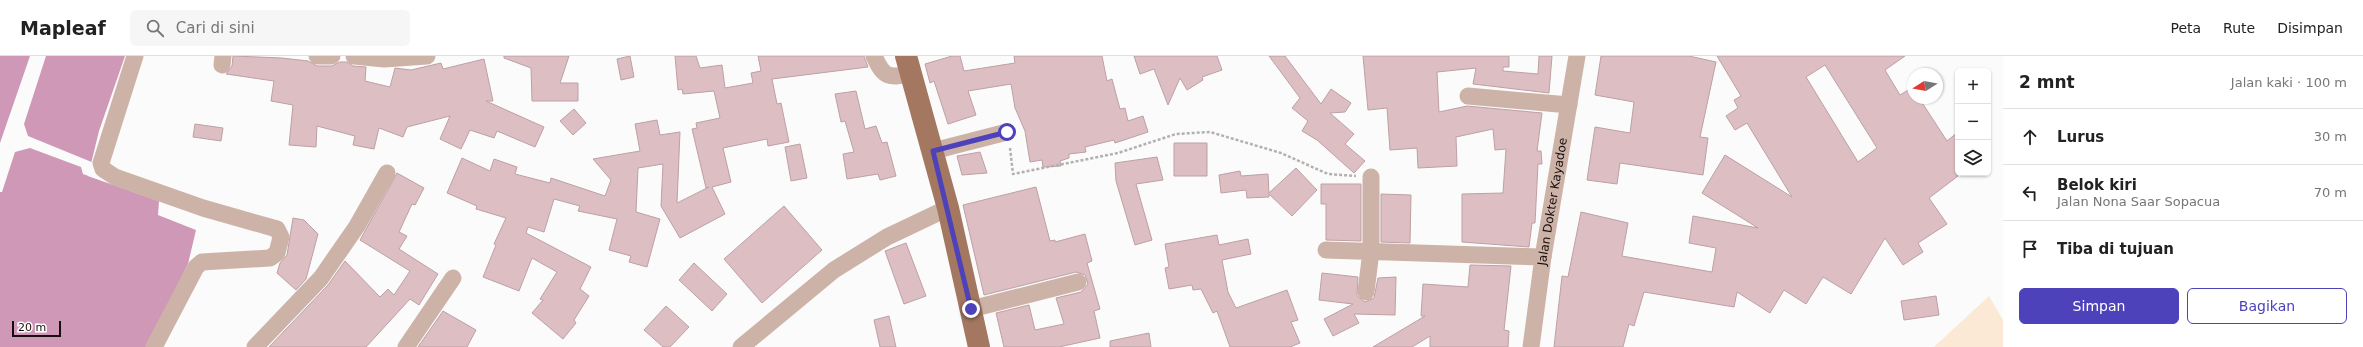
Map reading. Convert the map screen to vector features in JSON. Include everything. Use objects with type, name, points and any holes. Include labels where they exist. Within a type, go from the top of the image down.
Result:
[{"type":"main road","points":[[908,65],[948,208],[979,347]]},
{"type":"street","points":[[135,56],[101,163],[103,169],[115,177],[203,208],[276,229],[281,236],[277,253],[270,258],[202,262],[196,267],[154,347]]},
{"type":"street","points":[[317,56],[332,56]]},
{"type":"street","points":[[354,56],[384,58],[427,56]]},
{"type":"street","points":[[874,56],[885,74],[894,77],[908,65]]},
{"type":"street","name":"Jalan Dokter Kayadoe","points":[[1531,347],[1543,257],[1577,56]]},
{"type":"street","points":[[1468,96],[1569,104]]},
{"type":"street","points":[[933,151],[1007,132]]},
{"type":"street","points":[[255,347],[320,278],[357,226],[387,173]]},
{"type":"street","points":[[1366,292],[1371,251],[1370,177]]},
{"type":"street","points":[[741,347],[834,270],[887,237],[948,208]]},
{"type":"street","points":[[1326,250],[1543,257]]},
{"type":"street","points":[[406,347],[453,278]]},
{"type":"street","points":[[971,309],[1078,282]]},
{"type":"path","points":[[1007,132],[1013,174],[1118,153],[1176,134],[1210,132],[1281,153],[1328,174],[1370,177]]},
{"type":"shaded area","points":[[0,56],[125,56],[99,131],[88,176],[159,201],[158,215],[196,230],[188,264],[147,347],[0,347]]},
{"type":"shaded area","points":[[1989,296],[2003,320],[2003,347],[1934,347]]},
{"type":"pier","points":[[30,56],[46,56],[24,124],[28,136],[94,163],[90,175],[160,199],[159,201],[83,174],[81,167],[30,148],[15,152],[2,192],[0,192],[0,143]]},
{"type":"building","points":[[233,56],[282,58],[308,61],[317,66],[332,66],[340,62],[347,62],[353,66],[366,67],[365,81],[390,87],[395,68],[411,70],[441,63],[443,69],[484,59],[493,101],[486,101],[544,127],[535,147],[497,131],[494,138],[470,130],[461,149],[440,139],[450,116],[407,127],[403,137],[379,128],[374,149],[353,145],[355,136],[317,126],[316,147],[289,145],[293,105],[271,101],[274,81],[226,74],[232,66]]},
{"type":"building","points":[[504,56],[569,56],[560,83],[578,83],[578,101],[532,101],[531,68],[504,58]]},
{"type":"building","points":[[630,56],[634,77],[621,80],[617,59]]},
{"type":"building","points":[[675,56],[696,56],[700,68],[722,65],[725,88],[753,83],[751,73],[761,71],[758,56],[864,56],[868,67],[772,79],[777,104],[781,103],[789,142],[768,146],[767,139],[723,148],[731,182],[712,187],[725,214],[680,238],[661,206],[663,164],[638,168],[636,212],[660,219],[647,267],[629,262],[631,256],[609,250],[617,219],[578,211],[580,206],[554,199],[544,232],[528,227],[526,233],[591,267],[580,289],[589,296],[574,320],[576,323],[563,339],[532,313],[543,300],[540,299],[557,272],[532,258],[519,291],[483,277],[496,245],[494,244],[506,218],[476,209],[477,206],[447,193],[462,158],[490,171],[494,159],[517,167],[515,174],[550,183],[551,178],[605,196],[611,180],[593,159],[640,151],[635,124],[657,120],[660,135],[680,132],[677,203],[709,187],[706,188],[692,129],[697,128],[696,123],[720,118],[714,91],[683,94],[682,89],[678,90]]},
{"type":"building","points":[[952,56],[960,56],[964,71],[1015,63],[1014,56],[1102,56],[1107,81],[1112,79],[1120,109],[1125,108],[1128,121],[1143,116],[1148,132],[1115,143],[1114,140],[1085,147],[1086,152],[1069,154],[1069,158],[1060,161],[1061,166],[1043,167],[1042,160],[1030,162],[1025,131],[1015,108],[1011,84],[968,91],[976,115],[948,124],[934,81],[930,83],[925,64]]},
{"type":"building","points":[[1134,56],[1217,56],[1222,70],[1202,77],[1203,80],[1187,90],[1180,78],[1168,105],[1154,69],[1140,74]]},
{"type":"building","points":[[1269,56],[1285,56],[1321,104],[1331,89],[1351,103],[1345,112],[1330,113],[1354,134],[1345,144],[1365,161],[1354,173],[1317,140],[1302,131],[1308,121],[1292,108],[1300,98]]},
{"type":"building","points":[[1363,56],[1509,56],[1509,67],[1503,67],[1503,71],[1538,74],[1539,56],[1552,56],[1549,93],[1473,84],[1476,68],[1437,72],[1439,112],[1467,106],[1542,113],[1537,151],[1541,151],[1542,164],[1538,164],[1535,223],[1532,223],[1529,247],[1462,242],[1462,194],[1503,193],[1506,149],[1495,150],[1493,129],[1456,137],[1457,166],[1418,168],[1417,148],[1390,150],[1387,108],[1368,110]]},
{"type":"building","points":[[1601,56],[1689,56],[1716,62],[1700,137],[1708,138],[1703,175],[1620,163],[1617,184],[1587,180],[1595,127],[1630,133],[1634,102],[1595,95]]},
{"type":"building","points":[[1717,56],[1905,56],[1885,70],[1900,95],[1907,91],[1907,104],[1923,104],[1947,141],[1955,134],[1955,176],[1958,176],[1929,198],[1947,224],[1918,243],[1923,252],[1903,265],[1885,238],[1851,294],[1823,277],[1806,304],[1784,290],[1770,313],[1737,292],[1734,307],[1644,292],[1634,326],[1629,324],[1623,347],[1554,347],[1562,276],[1568,277],[1581,212],[1628,223],[1622,256],[1712,272],[1716,248],[1689,243],[1693,216],[1758,228],[1702,193],[1725,155],[1792,197],[1747,123],[1735,130],[1726,116],[1738,108],[1734,100],[1741,96]],"holes":[[[1825,65],[1877,148],[1858,162],[1806,77]]]},
{"type":"building","points":[[856,91],[865,129],[876,126],[882,143],[887,142],[896,176],[880,180],[878,174],[847,179],[843,154],[854,152],[845,121],[841,122],[835,94]]},
{"type":"building","points":[[574,109],[586,123],[573,135],[560,121]]},
{"type":"building","points":[[195,124],[223,128],[221,141],[193,137]]},
{"type":"building","points":[[1174,143],[1207,143],[1207,176],[1174,176]]},
{"type":"building","points":[[800,144],[807,178],[791,181],[785,147]]},
{"type":"building","points":[[980,152],[987,173],[962,175],[957,156]]},
{"type":"building","points":[[1157,157],[1163,180],[1136,184],[1152,240],[1135,245],[1116,181],[1115,163]]},
{"type":"building","points":[[1296,168],[1317,190],[1292,216],[1269,194],[1269,197],[1247,198],[1246,190],[1221,193],[1219,175],[1240,171],[1241,176],[1268,174],[1269,193]]},
{"type":"building","points":[[397,173],[424,188],[415,205],[412,204],[399,232],[407,236],[399,249],[438,274],[419,305],[410,299],[366,347],[269,347],[328,285],[345,261],[380,297],[388,289],[394,295],[410,271],[360,240]]},
{"type":"building","points":[[1321,184],[1361,184],[1361,241],[1326,240],[1326,204],[1321,204]]},
{"type":"building","points":[[1036,187],[1050,241],[1055,240],[1055,242],[1085,234],[1092,261],[1087,263],[1100,309],[1094,311],[1100,338],[1059,347],[1004,347],[996,313],[1029,305],[1035,330],[1064,324],[1056,298],[1081,292],[1088,284],[1085,275],[1076,272],[984,295],[963,205]]},
{"type":"building","points":[[1381,194],[1411,195],[1410,243],[1381,242]]},
{"type":"building","points":[[784,206],[822,250],[762,303],[724,259]]},
{"type":"building","points":[[293,218],[304,220],[318,234],[306,279],[296,290],[277,273],[280,263],[287,255]]},
{"type":"building","points":[[1217,235],[1219,245],[1248,239],[1251,254],[1222,260],[1228,292],[1236,308],[1287,290],[1298,320],[1291,322],[1300,343],[1290,347],[1230,347],[1217,311],[1213,313],[1201,289],[1193,290],[1192,285],[1169,289],[1165,268],[1169,267],[1165,244]]},
{"type":"building","points":[[906,243],[926,296],[904,304],[885,251]]},
{"type":"building","points":[[694,263],[727,294],[712,311],[679,280]]},
{"type":"building","points":[[1470,265],[1511,266],[1504,330],[1509,331],[1508,347],[1430,347],[1430,336],[1412,347],[1373,347],[1425,316],[1421,316],[1423,284],[1468,287]]},
{"type":"building","points":[[1322,273],[1358,277],[1357,296],[1365,302],[1374,298],[1378,278],[1396,277],[1395,315],[1354,314],[1359,323],[1333,336],[1324,319],[1353,304],[1319,300]]},
{"type":"building","points":[[1936,296],[1939,315],[1904,320],[1901,301]]},
{"type":"building","points":[[666,306],[689,327],[670,347],[663,347],[644,330]]},
{"type":"building","points":[[443,311],[476,330],[467,347],[418,347]]},
{"type":"building","points":[[889,316],[896,347],[880,347],[874,320]]},
{"type":"building","points":[[1149,333],[1151,347],[1110,347],[1110,341]]},
{"type":"route","points":[[971,309],[948,208],[933,151],[1007,132]]}]
